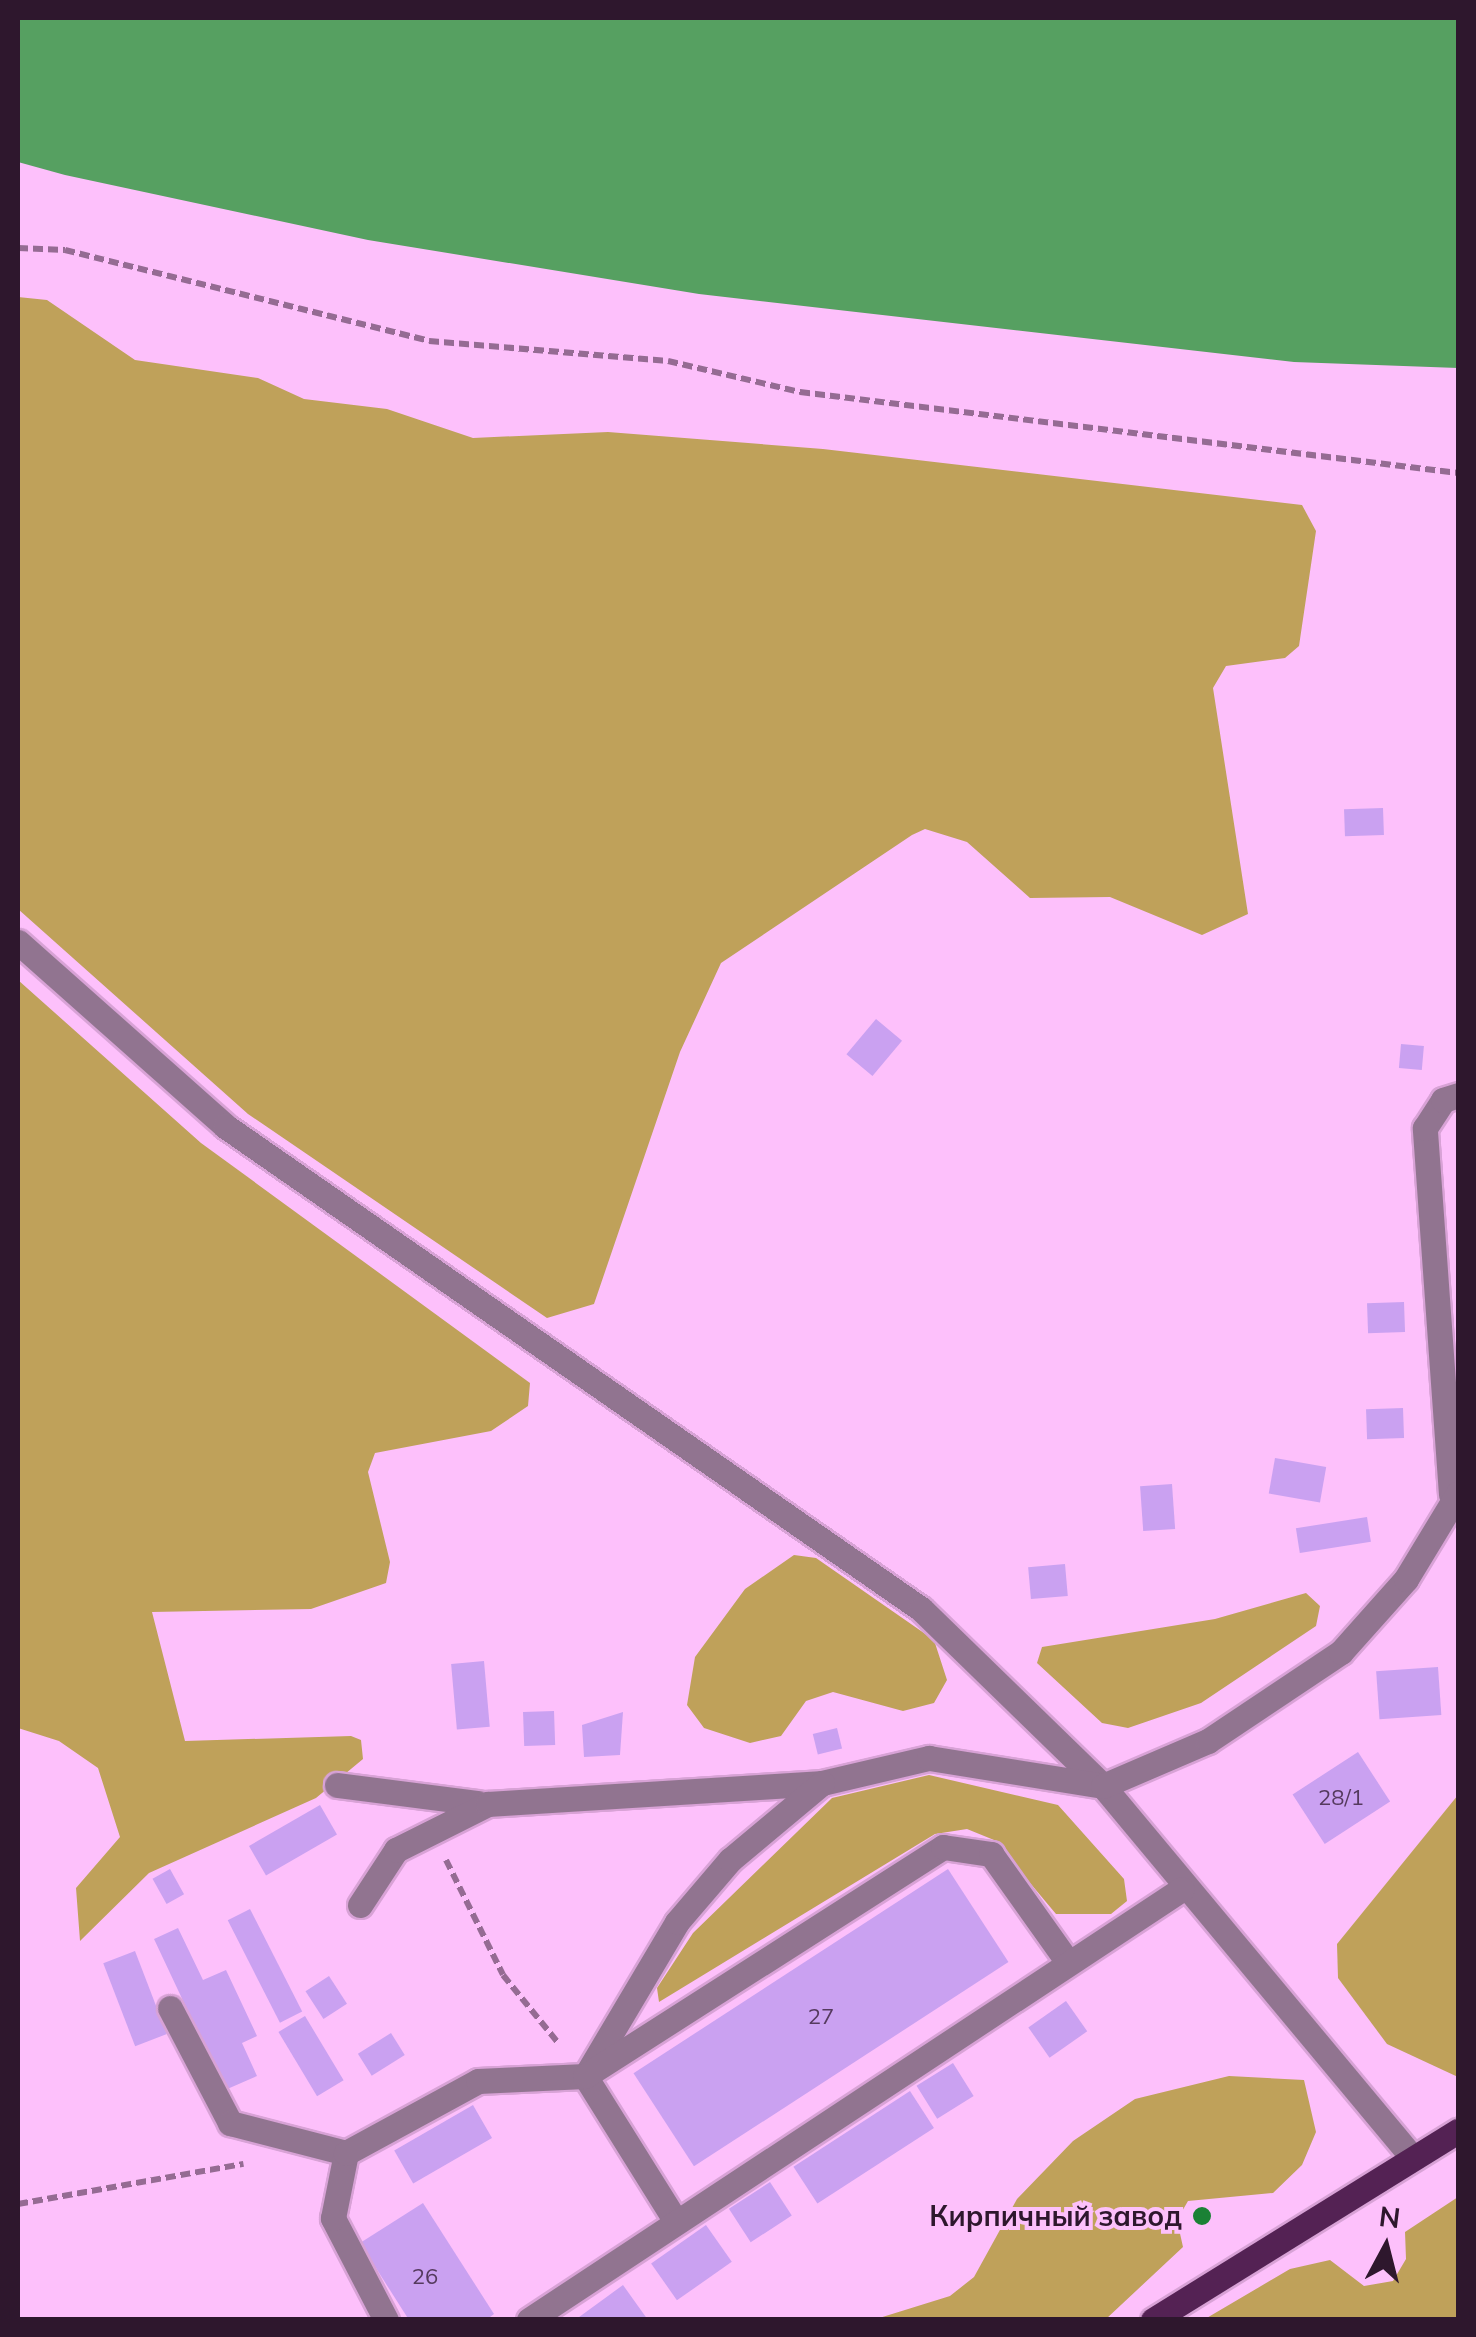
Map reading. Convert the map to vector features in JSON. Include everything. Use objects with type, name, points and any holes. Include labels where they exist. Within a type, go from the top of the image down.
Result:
[{"type":"main road","points":[[1154,2320],[1410,2155],[1458,2130]]},
{"type":"street","points":[[18,942],[224,1126],[921,1609],[1103,1786],[1182,1889],[1410,2155]]},
{"type":"street","points":[[338,1785],[488,1804],[822,1783],[929,1758],[1103,1786],[1208,1741],[1340,1652],[1406,1579],[1455,1494],[1425,1128],[1443,1100],[1458,1095]]},
{"type":"street","points":[[585,2076],[677,1922],[730,1860],[822,1783]]},
{"type":"street","points":[[360,1905],[373,1875],[430,1826],[488,1804]]},
{"type":"street","points":[[170,2008],[230,2123],[346,2153],[478,2081],[585,2076],[943,1847],[992,1854],[1067,1962]]},
{"type":"street","points":[[529,2320],[1182,1889]]},
{"type":"street","points":[[585,2076],[676,2220]]},
{"type":"street","points":[[346,2153],[333,2218],[386,2320]]},
{"type":"path","points":[[18,248],[65,250],[429,341],[668,361],[800,392],[1458,473]]},
{"type":"path","points":[[430,1826],[503,1974],[585,2076]]},
{"type":"path","points":[[18,2204],[255,2162]]},
{"type":"shaded area","points":[[18,18],[1458,18],[1458,368],[1294,362],[699,294],[368,240],[65,175],[18,162]]},
{"type":"shaded area","points":[[18,297],[47,300],[135,360],[258,378],[304,399],[387,409],[473,438],[608,432],[823,449],[1302,505],[1316,531],[1299,646],[1285,658],[1226,666],[1213,688],[1248,914],[1202,935],[1110,897],[1030,898],[967,842],[925,829],[912,835],[721,963],[680,1052],[594,1304],[547,1318],[248,1114],[18,909]]},
{"type":"shaded area","points":[[18,980],[201,1143],[530,1383],[528,1406],[491,1431],[375,1453],[368,1472],[390,1562],[386,1583],[311,1609],[152,1612],[185,1741],[351,1736],[361,1740],[363,1759],[316,1798],[149,1873],[80,1941],[76,1888],[120,1837],[98,1768],[59,1741],[18,1728]]},
{"type":"shaded area","points":[[794,1555],[816,1558],[934,1640],[947,1680],[934,1703],[903,1711],[833,1692],[806,1701],[781,1736],[750,1743],[704,1728],[687,1705],[695,1657],[745,1589]]},
{"type":"shaded area","points":[[1306,1593],[1320,1606],[1316,1626],[1201,1703],[1128,1728],[1102,1723],[1037,1663],[1042,1647],[1215,1619]]},
{"type":"shaded area","points":[[929,1775],[1058,1805],[1124,1879],[1127,1901],[1111,1914],[1056,1914],[994,1840],[967,1829],[935,1834],[659,2002],[657,1988],[693,1933],[832,1798]]},
{"type":"shaded area","points":[[1458,1795],[1458,2077],[1387,2044],[1338,1978],[1337,1944]]},
{"type":"shaded area","points":[[1229,2076],[1304,2080],[1316,2132],[1302,2165],[1273,2193],[1188,2201],[1177,2220],[1183,2247],[1106,2319],[876,2319],[950,2296],[974,2277],[1017,2199],[1073,2141],[1135,2099]]},
{"type":"shaded area","points":[[1458,2197],[1458,2319],[1205,2319],[1290,2269],[1330,2260],[1364,2286],[1393,2281],[1406,2259],[1405,2232]]},
{"type":"building","points":[[1383,808],[1384,835],[1345,836],[1344,809]]},
{"type":"building","points":[[876,1019],[902,1041],[872,1076],[846,1054]]},
{"type":"building","points":[[1401,1044],[1424,1046],[1422,1070],[1399,1068]]},
{"type":"building","points":[[1404,1302],[1405,1332],[1368,1333],[1367,1303]]},
{"type":"building","points":[[1403,1408],[1404,1438],[1367,1439],[1366,1409]]},
{"type":"building","points":[[1275,1458],[1326,1467],[1320,1502],[1269,1493]]},
{"type":"building","points":[[1172,1484],[1175,1529],[1143,1531],[1140,1486]]},
{"type":"building","points":[[1367,1517],[1371,1542],[1300,1553],[1296,1528]]},
{"type":"building","points":[[1065,1564],[1068,1596],[1031,1599],[1028,1567]]},
{"type":"building","points":[[484,1661],[490,1727],[457,1730],[451,1664]]},
{"type":"building","points":[[1438,1667],[1441,1715],[1379,1719],[1376,1671]]},
{"type":"building","points":[[554,1711],[555,1745],[524,1746],[523,1712]]},
{"type":"building","points":[[623,1712],[620,1755],[584,1757],[582,1725]]},
{"type":"building","points":[[837,1728],[842,1748],[818,1754],[813,1734]]},
{"type":"building","points":[[1358,1752],[1390,1801],[1325,1844],[1293,1794]]},
{"type":"building","points":[[320,1805],[337,1834],[266,1875],[249,1846]]},
{"type":"building","points":[[170,1869],[184,1894],[167,1904],[153,1879]]},
{"type":"building","points":[[948,1869],[1008,1962],[694,2166],[633,2073]]},
{"type":"building","points":[[250,1909],[302,2011],[280,2023],[228,1920]]},
{"type":"building","points":[[178,1928],[203,1980],[226,1970],[257,2036],[242,2043],[257,2076],[225,2090],[154,1939]]},
{"type":"building","points":[[135,1951],[167,2034],[135,2046],[103,1963]]},
{"type":"building","points":[[329,1976],[347,2004],[323,2019],[306,1991]]},
{"type":"building","points":[[1066,2001],[1087,2031],[1050,2058],[1028,2027]]},
{"type":"building","points":[[305,2016],[344,2080],[317,2096],[278,2032]]},
{"type":"building","points":[[391,2033],[405,2055],[372,2076],[358,2054]]},
{"type":"building","points":[[953,2063],[974,2096],[937,2119],[917,2086]]},
{"type":"building","points":[[910,2091],[934,2128],[817,2204],[793,2167]]},
{"type":"building","points":[[473,2105],[492,2138],[413,2183],[394,2150]]},
{"type":"building","points":[[770,2182],[792,2216],[751,2242],[729,2209]]},
{"type":"building","points":[[423,2203],[494,2314],[486,2320],[409,2320],[360,2243]]},
{"type":"building","points":[[706,2225],[732,2262],[677,2300],[651,2263]]},
{"type":"building","points":[[623,2285],[648,2320],[575,2320]]},
{"type":"place","name":"Кирпичный завод","points":[[1202,2216]]}]
